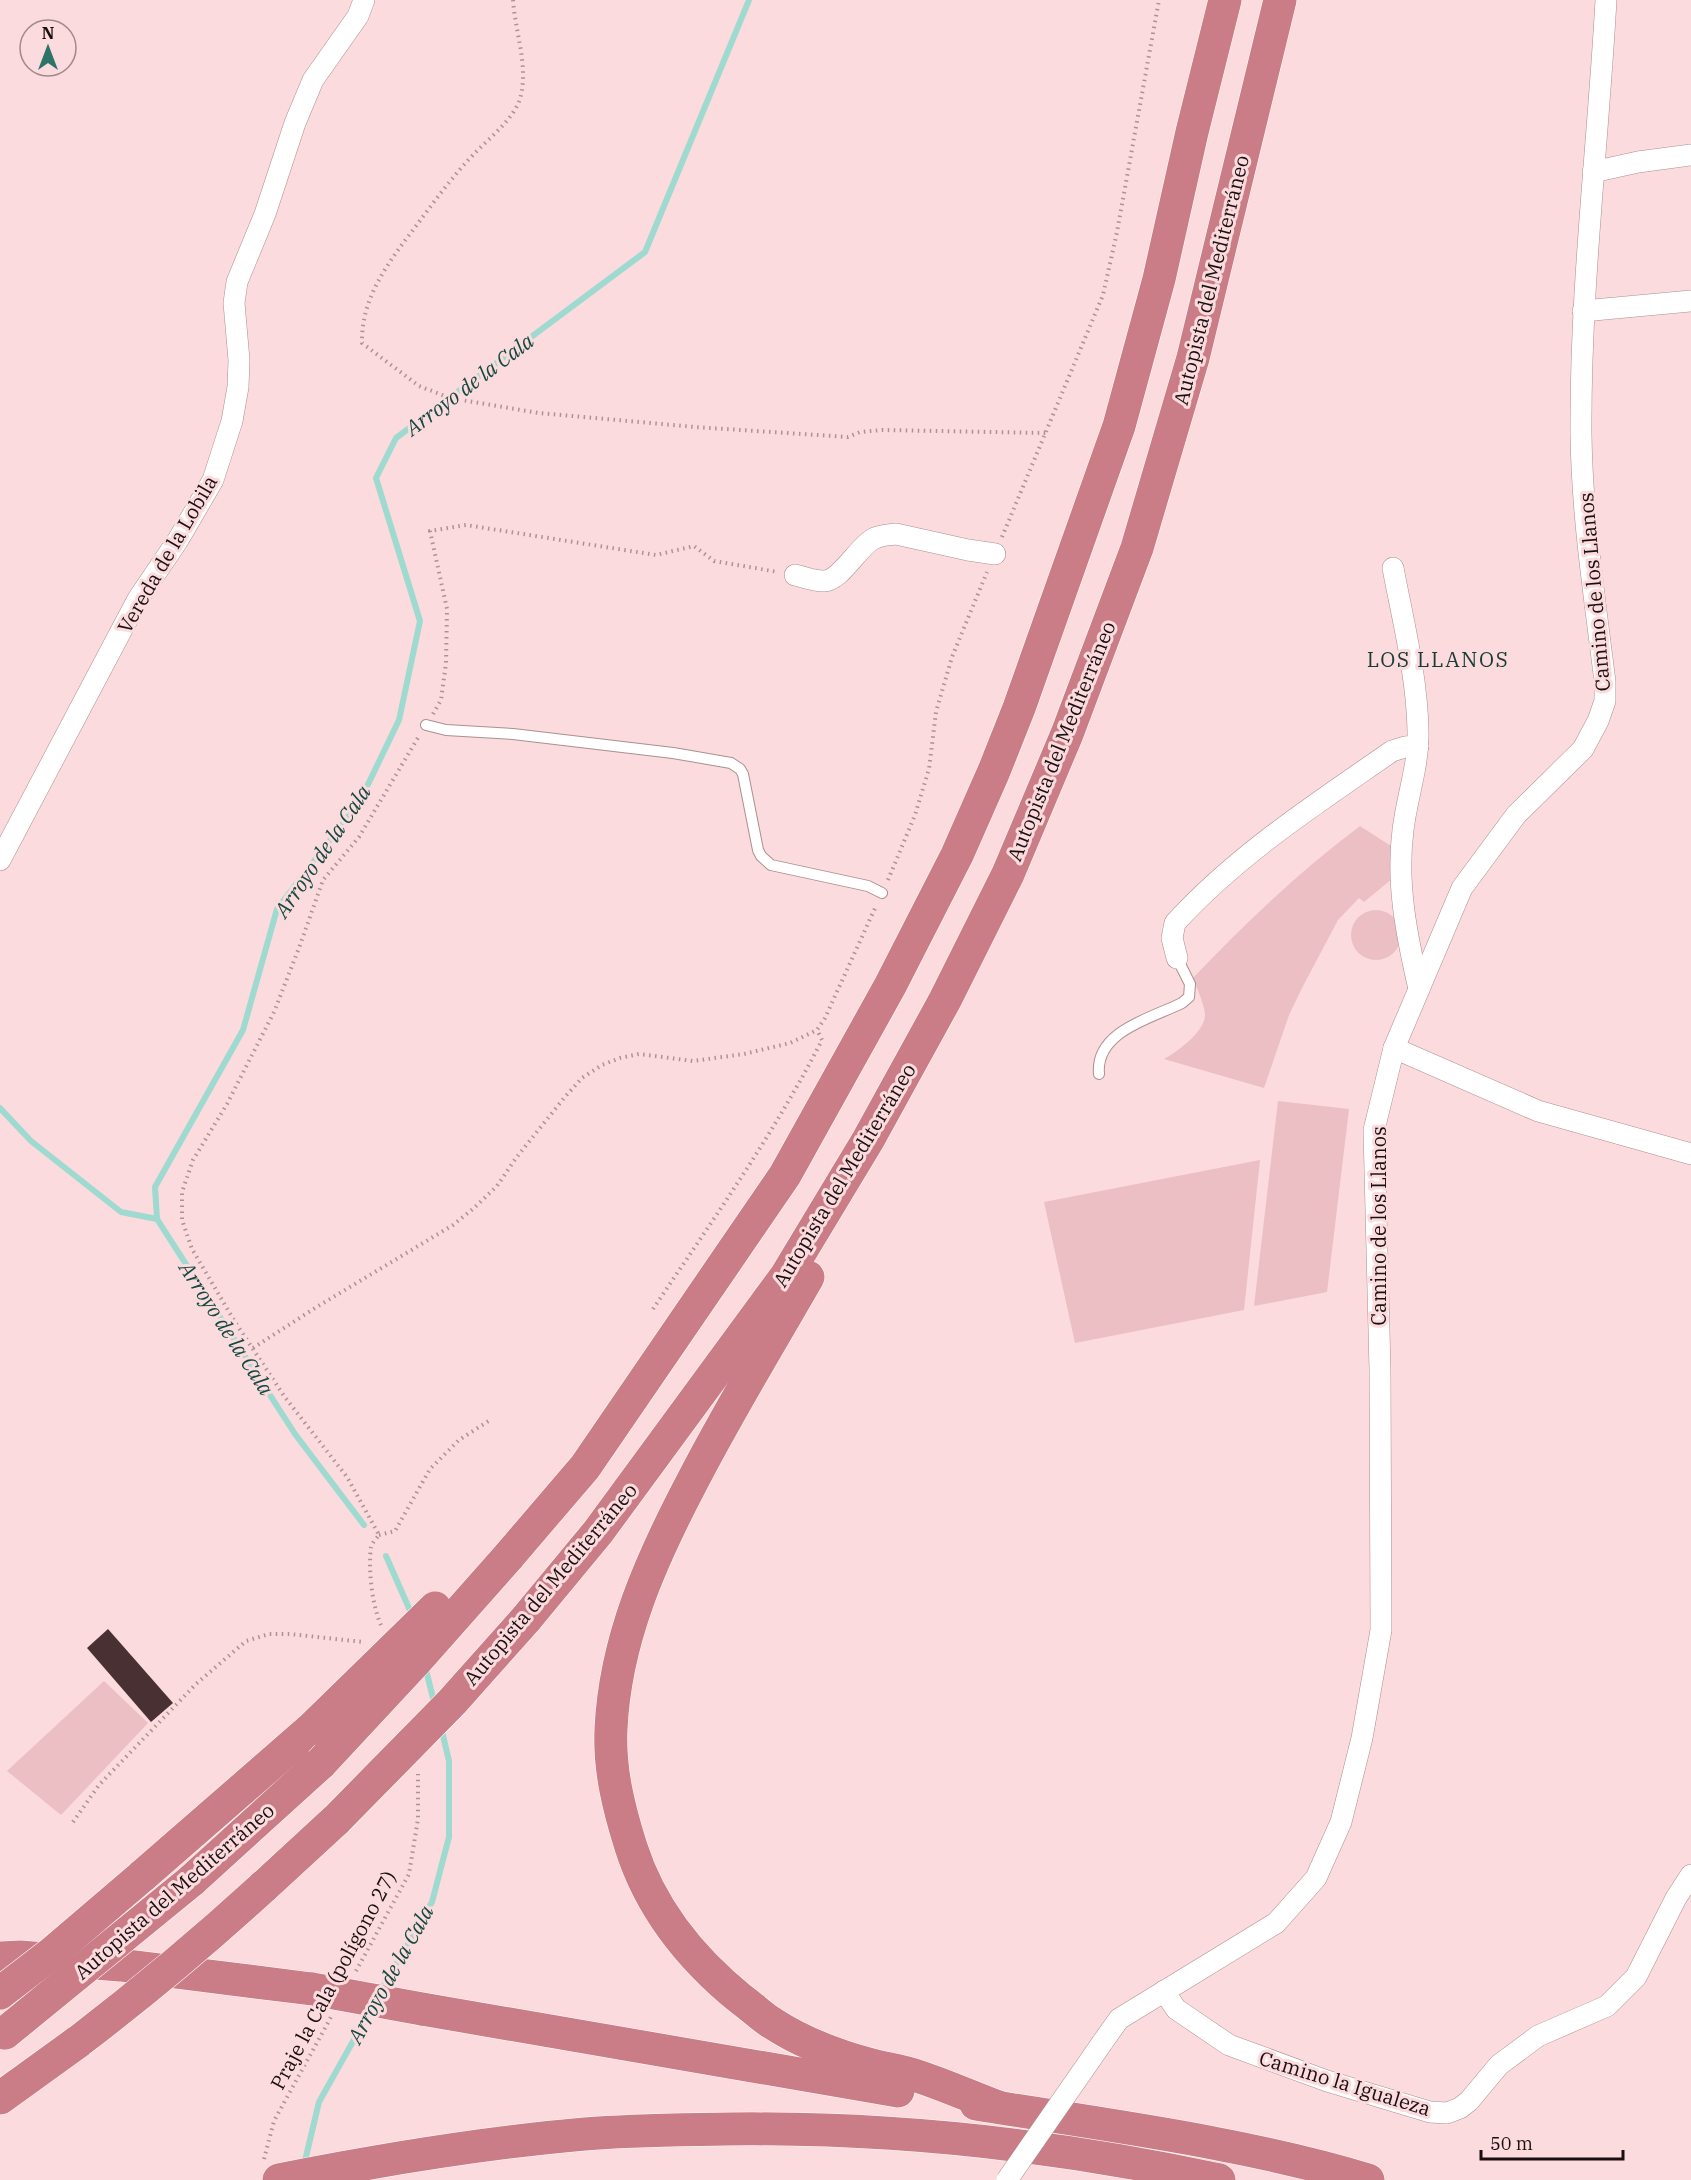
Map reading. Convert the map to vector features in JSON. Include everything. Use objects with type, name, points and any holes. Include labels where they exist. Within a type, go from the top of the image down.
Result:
[{"type":"highway","name":"Autopista del Mediterráneo","points":[[2,2035],[191,1881],[321,1762],[415,1662],[505,1547],[585,1467],[785,1175],[890,986],[957,855],[1019,708],[1119,426],[1159,279],[1225,0]]},
{"type":"highway","name":"Autopista del Mediterráneo","points":[[0,2098],[141,1994],[204,1941],[337,1819],[452,1702],[526,1619],[598,1532],[786,1276],[868,1140],[945,1000],[1012,863],[1067,734],[1137,548],[1193,358],[1280,0]]},
{"type":"highway","points":[[945,1000],[904,1110],[709,1449],[657,1550],[624,1639],[614,1688],[611,1732],[618,1806],[638,1868],[664,1918],[689,1951],[722,1984],[772,2023],[813,2044],[867,2064],[912,2074],[998,2107]]},
{"type":"highway","points":[[0,1993],[52,1953],[311,1729],[505,1547]]},
{"type":"highway","points":[[0,1958],[120,1965],[324,1999],[422,2009],[1208,2143],[1321,2166],[1368,2180]]},
{"type":"highway","points":[[271,2170],[340,2168],[497,2144],[587,2134],[770,2129],[858,2131],[978,2140],[1053,2149],[1219,2180]]},
{"type":"street","name":"Vereda de la Lobila","points":[[0,860],[138,599],[213,480],[232,421],[238,387],[239,360],[234,303],[237,282],[265,214],[295,123],[313,80],[358,16],[364,0]]},
{"type":"street","name":"Camino de los Llanos","points":[[1007,2180],[1119,2019],[1276,1923],[1316,1878],[1341,1822],[1362,1738],[1381,1630],[1380,1370],[1374,1130],[1394,1048],[1462,888],[1516,815],[1583,749],[1598,721],[1605,701],[1605,682],[1586,527],[1581,435],[1583,310],[1606,0]]},
{"type":"street","points":[[1593,172],[1638,162],[1691,155]]},
{"type":"street","points":[[1583,310],[1691,301]]},
{"type":"street","points":[[795,576],[824,582],[833,579],[866,544],[885,535],[896,534],[995,554]]},
{"type":"street","points":[[1393,568],[1416,694],[1417,765],[1403,828],[1400,864],[1404,914],[1419,989]]},
{"type":"street","points":[[1177,958],[1172,938],[1175,923],[1244,857],[1309,807],[1392,751],[1418,746]]},
{"type":"street","points":[[1394,1048],[1538,1111],[1691,1155]]},
{"type":"street","name":"Camino la Igualeza","points":[[1164,1991],[1176,2009],[1229,2046],[1327,2081],[1430,2112],[1447,2112],[1469,2102],[1499,2065],[1538,2036],[1607,2006],[1625,1990],[1636,1977],[1676,1899],[1691,1875]]},
{"type":"lane","points":[[426,725],[446,730],[513,734],[673,753],[730,763],[740,769],[743,774],[758,850],[765,861],[771,865],[868,886],[882,893]]},
{"type":"lane","points":[[1099,1074],[1099,1059],[1102,1052],[1119,1033],[1182,1003],[1189,997],[1190,984],[1177,958]]},
{"type":"path","points":[[513,0],[521,59],[521,97],[510,116],[454,176],[385,268],[369,300],[362,327],[362,343],[419,386],[450,398],[539,413],[695,427],[848,437],[860,432],[882,430],[1046,433]]},
{"type":"path","points":[[253,1348],[453,1225],[474,1208],[497,1186],[516,1158],[564,1098],[582,1078],[602,1065],[639,1054],[693,1061],[736,1056],[790,1043],[817,1030],[825,1018],[882,893],[915,815],[929,769],[936,712],[952,657],[1103,295],[1117,232],[1159,0]]},
{"type":"path","points":[[379,1535],[347,1477],[284,1396],[192,1249],[182,1220],[182,1192],[193,1160],[226,1104],[274,1012],[323,880],[359,837],[441,700],[446,663],[447,609],[430,531],[466,525],[656,555],[694,546],[714,561],[795,576]]},
{"type":"path","points":[[653,1309],[734,1188],[808,1067],[822,1040],[817,1030]]},
{"type":"path","points":[[382,1627],[375,1612],[372,1597],[371,1545],[379,1535],[395,1532],[430,1469],[459,1440],[490,1420]]},
{"type":"path","points":[[73,1822],[99,1785],[196,1684],[246,1641],[269,1634],[290,1634],[368,1642]]},
{"type":"path","name":"Praje la Cala (polígono 27)","points":[[353,1977],[409,1874],[418,1819],[418,1762]]},
{"type":"path","name":"Praje la Cala (polígono 27)","points":[[271,2170],[274,2121],[324,1999]]},
{"type":"shaded area","points":[[1360,826],[1394,848],[1393,878],[1364,902],[1359,898],[1338,920],[1289,1015],[1264,1088],[1164,1059],[1190,1040],[1204,1021],[1203,1005],[1193,978],[1274,898]]},
{"type":"shaded area","points":[[1376,910],[1385,912],[1396,921],[1401,935],[1399,944],[1390,955],[1376,960],[1367,958],[1356,949],[1351,935],[1353,926],[1362,915]]},
{"type":"shaded area","points":[[1278,1101],[1349,1109],[1327,1292],[1254,1306]]},
{"type":"shaded area","points":[[1260,1160],[1244,1310],[1075,1343],[1044,1202]]},
{"type":"shaded area","points":[[104,1681],[148,1723],[61,1815],[7,1771]]},
{"type":"building","points":[[108,1629],[173,1703],[151,1722],[87,1648]]},
{"type":"waterway","name":"Arroyo de la Cala","points":[[364,1525],[295,1434],[157,1219],[155,1187],[243,1030],[277,909],[360,801],[399,720],[420,621],[376,478],[396,438],[645,252],[749,0]]},
{"type":"waterway","points":[[0,1108],[31,1141],[121,1212],[157,1219]]},
{"type":"waterway","name":"Arroyo de la Cala","points":[[386,1556],[412,1615]]},
{"type":"waterway","name":"Arroyo de la Cala","points":[[425,1666],[435,1706]]},
{"type":"waterway","name":"Arroyo de la Cala","points":[[381,1991],[432,1902],[449,1837],[449,1761],[441,1727]]},
{"type":"waterway","name":"Arroyo de la Cala","points":[[304,2165],[319,2102],[370,2011]]},
{"type":"district","name":"LOS LLANOS","points":[[1438,659]]}]
